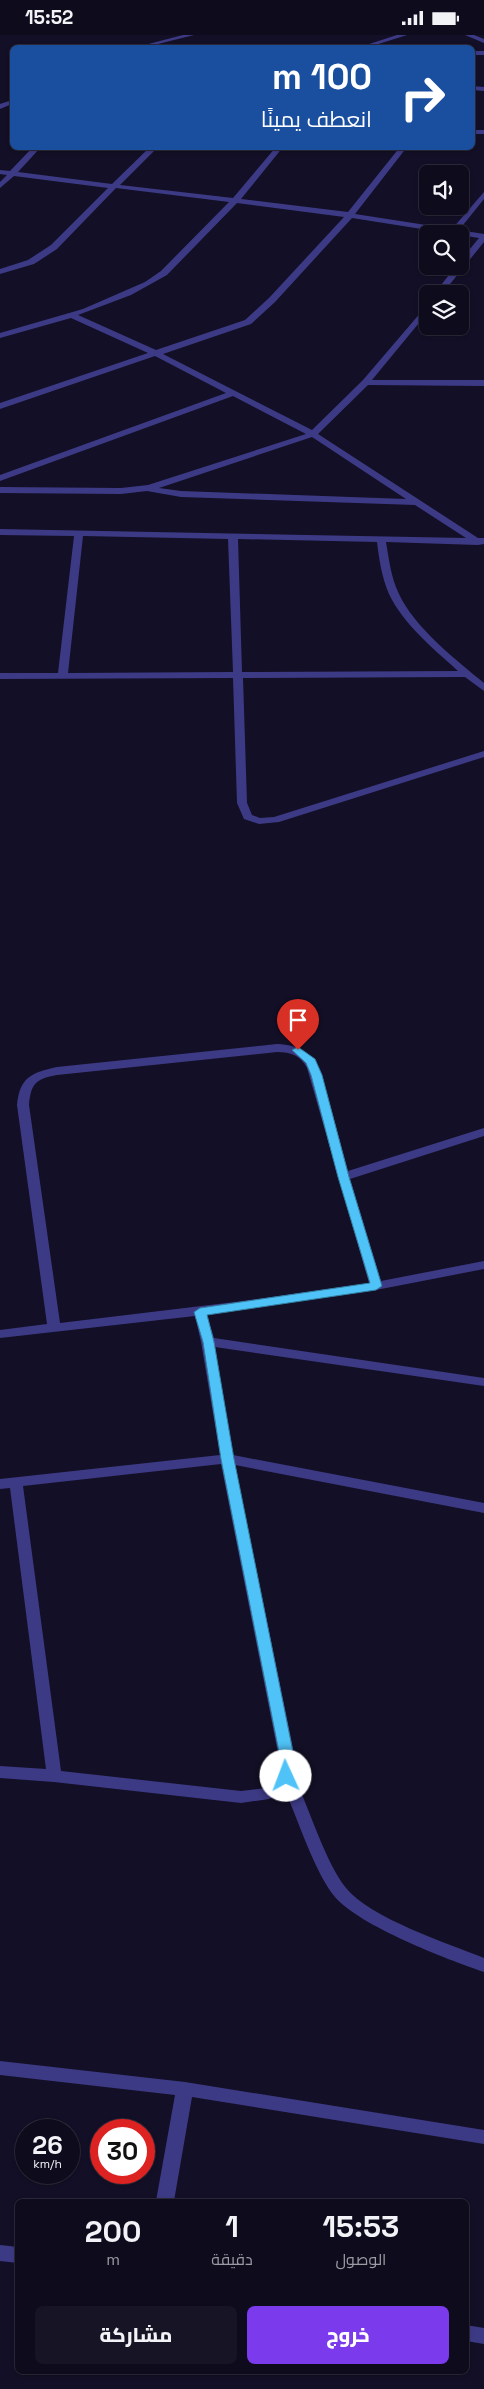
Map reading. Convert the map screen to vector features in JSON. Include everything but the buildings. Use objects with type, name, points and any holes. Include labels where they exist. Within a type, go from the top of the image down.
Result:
[{"type":"street","points":[[148,45],[191,35]]},
{"type":"street","points":[[370,45],[404,35]]},
{"type":"street","points":[[468,35],[484,41]]},
{"type":"street","points":[[0,186],[35,150]]},
{"type":"street","points":[[0,272],[31,261],[54,247],[114,185],[152,150]]},
{"type":"street","points":[[0,336],[69,314],[151,283],[164,273],[236,200],[278,150]]},
{"type":"street","points":[[0,406],[242,324],[255,317],[350,215],[402,150]]},
{"type":"street","points":[[0,172],[236,200],[419,226]]},
{"type":"street","points":[[459,225],[484,194]]},
{"type":"street","points":[[469,234],[484,236],[469,255]]},
{"type":"street","points":[[445,285],[453,275]]},
{"type":"street","points":[[69,314],[155,353],[312,434],[482,543]]},
{"type":"street","points":[[0,490],[121,491],[149,488],[312,434],[366,382],[419,317]]},
{"type":"street","points":[[366,382],[484,383]]},
{"type":"street","points":[[0,478],[234,393]]},
{"type":"street","points":[[149,488],[181,495],[417,502]]},
{"type":"street","points":[[0,532],[482,543]]},
{"type":"street","points":[[62,676],[79,533]]},
{"type":"street","points":[[233,537],[236,674],[242,803],[248,817],[252,820],[275,820],[484,754]]},
{"type":"street","points":[[382,540],[386,568],[395,597],[418,625],[467,674],[484,688]]},
{"type":"street","points":[[0,677],[467,674]]},
{"type":"street","points":[[54,1328],[23,1105],[24,1089],[29,1080],[41,1074],[277,1048],[298,1050],[311,1061],[316,1075],[343,1177],[376,1286]]},
{"type":"street","points":[[343,1177],[484,1132]]},
{"type":"street","points":[[0,1334],[200,1312],[376,1286],[481,1266]]},
{"type":"street","points":[[0,1772],[54,1776],[241,1797],[265,1795],[275,1791],[282,1785],[286,1776],[287,1757],[228,1459],[208,1342],[200,1312]]},
{"type":"street","points":[[208,1342],[484,1382]]},
{"type":"street","points":[[0,1484],[228,1459],[484,1508]]},
{"type":"street","points":[[16,1482],[54,1776]]},
{"type":"street","points":[[286,1776],[327,1870],[341,1893],[366,1913],[408,1935],[484,1965]]},
{"type":"street","points":[[0,2067],[185,2089],[484,2137]]},
{"type":"street","points":[[165,2199],[185,2089]]},
{"type":"street","points":[[0,2253],[15,2255]]},
{"type":"street","points":[[469,2334],[484,2336]]},
{"type":"route","points":[[286,1776],[287,1757],[228,1459],[208,1342],[200,1312],[376,1286],[343,1177],[316,1075],[311,1061],[298,1050]]}]
